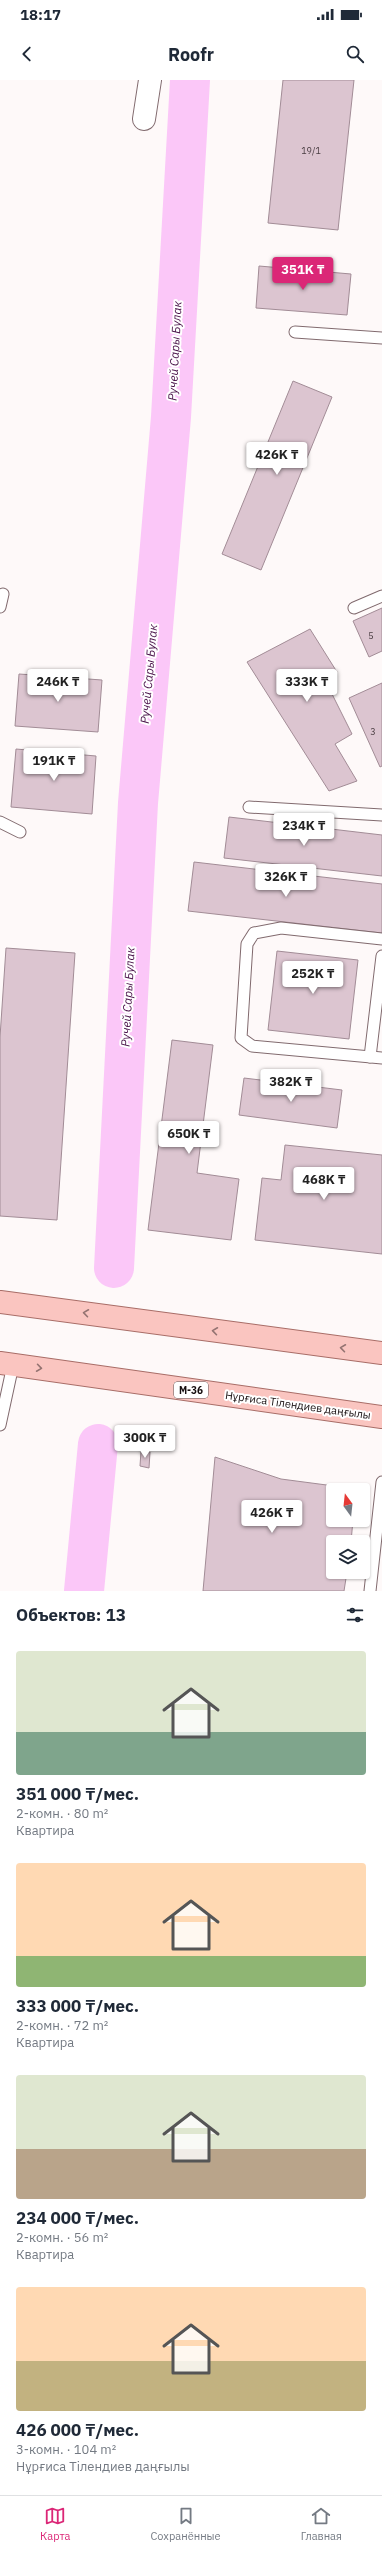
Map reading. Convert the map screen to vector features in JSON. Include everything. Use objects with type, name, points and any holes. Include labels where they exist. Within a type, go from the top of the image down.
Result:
[{"type":"main road","points":[[0,1302],[382,1353]]},
{"type":"main road","name":"Нұрғиса Тілендиев даңғылы","points":[[7,1364],[382,1417]]},
{"type":"street","points":[[144,119],[150,80]]},
{"type":"lane","points":[[295,332],[382,338]]},
{"type":"lane","points":[[0,607],[3,594]]},
{"type":"lane","points":[[354,608],[382,596]]},
{"type":"lane","points":[[249,807],[382,816]]},
{"type":"lane","points":[[0,822],[20,832]]},
{"type":"lane","points":[[382,939],[281,928],[254,933],[247,944],[241,1038],[252,1046],[382,1058]]},
{"type":"lane","points":[[370,1057],[382,956]]},
{"type":"lane","points":[[0,1425],[7,1364]]},
{"type":"lane","points":[[370,1591],[382,1482]]},
{"type":"building","points":[[283,80],[354,80],[338,230],[268,223]]},
{"type":"building","points":[[259,266],[351,274],[347,315],[256,308]]},
{"type":"building","points":[[293,381],[332,397],[261,570],[222,554]]},
{"type":"building","points":[[382,608],[382,651],[369,657],[353,621]]},
{"type":"building","points":[[310,629],[337,672],[324,678],[352,734],[335,744],[357,781],[329,791],[247,662]]},
{"type":"building","points":[[19,674],[102,680],[98,732],[15,726]]},
{"type":"building","points":[[382,683],[382,766],[380,767],[349,698]]},
{"type":"building","points":[[16,749],[96,756],[92,814],[11,807]]},
{"type":"building","points":[[229,817],[382,835],[382,876],[224,858]]},
{"type":"building","points":[[194,862],[382,884],[382,933],[188,911]]},
{"type":"building","points":[[6,948],[75,953],[57,1220],[0,1216],[0,1037]]},
{"type":"building","points":[[277,951],[358,960],[349,1039],[268,1030]]},
{"type":"building","points":[[172,1040],[213,1045],[197,1173],[239,1179],[231,1240],[148,1230]]},
{"type":"building","points":[[244,1078],[342,1090],[337,1128],[239,1115]]},
{"type":"building","points":[[285,1145],[382,1155],[382,1254],[255,1240],[262,1178],[281,1180]]},
{"type":"building","points":[[141,1451],[150,1452],[149,1468],[140,1466]]},
{"type":"building","points":[[215,1457],[281,1479],[326,1485],[326,1527],[352,1527],[352,1535],[326,1535],[326,1579],[346,1579],[344,1591],[203,1591]]},
{"type":"waterway","name":"Ручей Сары Булак","points":[[114,1268],[138,803],[171,417],[190,80]]},
{"type":"waterway","points":[[84,1591],[98,1444]]}]
